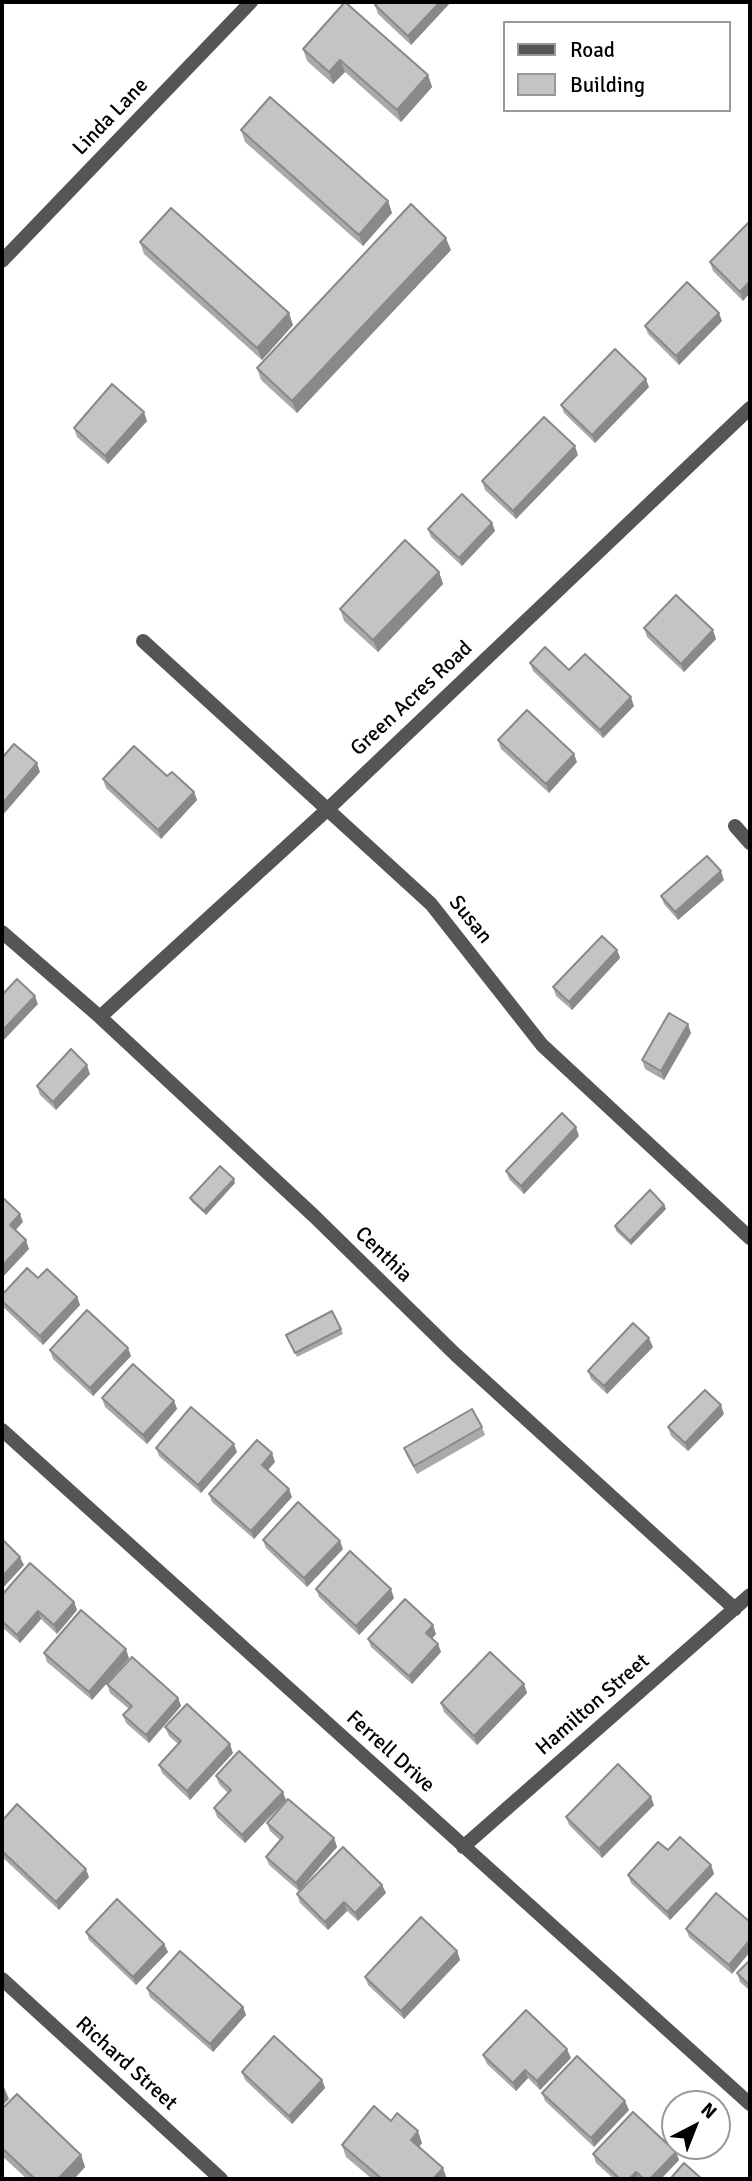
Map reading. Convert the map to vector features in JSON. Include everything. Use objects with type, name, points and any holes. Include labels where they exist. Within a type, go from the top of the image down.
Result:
[{"type":"street","name":"Linda Lane","points":[[2,261],[251,2]]},
{"type":"street","name":"Green Acres Road","points":[[100,1017],[329,808],[750,408]]},
{"type":"street","name":"Susan","points":[[143,641],[329,808],[431,904],[542,1045],[750,1238]]},
{"type":"street","points":[[735,826],[750,843]]},
{"type":"street","name":"Centhia","points":[[2,932],[100,1017],[314,1216],[456,1355],[734,1609]]},
{"type":"street","name":"Ferrell Drive","points":[[2,1430],[750,2104]]},
{"type":"street","name":"Hamilton Street","points":[[463,1847],[750,1595]]},
{"type":"street","name":"Richard Street","points":[[2,1979],[222,2179]]},
{"type":"building","points":[[345,2],[428,75],[397,110],[340,60],[329,72],[303,49]]},
{"type":"building","points":[[379,2],[440,2],[408,36],[375,5]]},
{"type":"building","points":[[270,97],[388,201],[359,235],[241,130]]},
{"type":"building","points":[[411,204],[446,238],[292,401],[257,368]]},
{"type":"building","points":[[171,208],[289,313],[257,348],[140,242]]},
{"type":"building","points":[[750,221],[750,281],[740,292],[710,262]]},
{"type":"building","points":[[687,282],[719,313],[676,356],[645,326]]},
{"type":"building","points":[[615,349],[646,379],[592,435],[561,405]]},
{"type":"building","points":[[112,384],[144,412],[105,456],[74,428]]},
{"type":"building","points":[[544,417],[575,446],[513,511],[482,481]]},
{"type":"building","points":[[462,494],[492,523],[459,558],[428,529]]},
{"type":"building","points":[[405,540],[439,572],[373,640],[340,609]]},
{"type":"building","points":[[676,595],[713,630],[681,664],[644,628]]},
{"type":"building","points":[[545,647],[569,670],[585,654],[631,697],[600,730],[530,663]]},
{"type":"building","points":[[527,710],[574,754],[546,784],[498,740]]},
{"type":"building","points":[[14,744],[37,763],[2,804],[2,758]]},
{"type":"building","points":[[134,746],[167,776],[172,772],[194,792],[158,830],[103,779]]},
{"type":"building","points":[[707,856],[721,871],[675,912],[661,896]]},
{"type":"building","points":[[602,936],[617,950],[569,1002],[553,987]]},
{"type":"building","points":[[17,979],[35,996],[2,1031],[2,995]]},
{"type":"building","points":[[669,1013],[688,1024],[661,1071],[642,1060]]},
{"type":"building","points":[[71,1049],[87,1065],[53,1102],[37,1086]]},
{"type":"building","points":[[562,1113],[576,1127],[521,1186],[506,1171]]},
{"type":"building","points":[[220,1166],[234,1179],[204,1211],[190,1198]]},
{"type":"building","points":[[650,1190],[664,1205],[630,1241],[615,1226]]},
{"type":"building","points":[[2,1197],[20,1214],[10,1225],[26,1240],[2,1266]]},
{"type":"building","points":[[27,1268],[38,1278],[47,1269],[77,1297],[40,1336],[2,1301],[2,1295]]},
{"type":"building","points":[[87,1310],[128,1348],[90,1388],[50,1350]]},
{"type":"building","points":[[332,1311],[341,1329],[295,1353],[286,1335]]},
{"type":"building","points":[[633,1323],[649,1338],[604,1386],[588,1371]]},
{"type":"building","points":[[133,1364],[174,1401],[143,1435],[102,1398]]},
{"type":"building","points":[[705,1390],[721,1405],[685,1443],[668,1427]]},
{"type":"building","points":[[191,1407],[234,1444],[198,1485],[156,1448]]},
{"type":"building","points":[[472,1409],[482,1427],[414,1466],[404,1448]]},
{"type":"building","points":[[257,1440],[272,1453],[262,1465],[289,1489],[251,1531],[209,1494]]},
{"type":"building","points":[[298,1502],[340,1541],[304,1578],[263,1540]]},
{"type":"building","points":[[2,1539],[20,1557],[2,1577]]},
{"type":"building","points":[[350,1551],[391,1589],[356,1626],[316,1589]]},
{"type":"building","points":[[30,1563],[74,1602],[54,1625],[38,1611],[17,1635],[2,1621],[2,1595]]},
{"type":"building","points":[[405,1599],[433,1625],[426,1633],[438,1644],[409,1676],[368,1639]]},
{"type":"building","points":[[81,1610],[126,1649],[89,1692],[44,1653]]},
{"type":"building","points":[[490,1652],[524,1684],[474,1736],[441,1703]]},
{"type":"building","points":[[132,1657],[178,1698],[146,1735],[123,1715],[132,1706],[107,1684]]},
{"type":"building","points":[[187,1704],[230,1744],[187,1791],[159,1765],[181,1741],[165,1727]]},
{"type":"building","points":[[239,1751],[283,1792],[242,1835],[214,1808],[231,1790],[216,1776]]},
{"type":"building","points":[[618,1764],[651,1797],[599,1849],[566,1817]]},
{"type":"building","points":[[288,1799],[334,1838],[296,1883],[266,1857],[283,1837],[267,1823]]},
{"type":"building","points":[[17,1804],[86,1869],[56,1902],[2,1851],[2,1821]]},
{"type":"building","points":[[680,1837],[711,1865],[667,1912],[628,1875],[658,1842],[668,1850]]},
{"type":"building","points":[[343,1847],[382,1885],[355,1913],[344,1902],[325,1922],[297,1894]]},
{"type":"building","points":[[716,1893],[750,1922],[750,1940],[729,1965],[686,1929]]},
{"type":"building","points":[[117,1899],[164,1944],[133,1977],[86,1932]]},
{"type":"building","points":[[421,1917],[457,1951],[401,2011],[365,1977]]},
{"type":"building","points":[[180,1951],[243,2007],[210,2044],[147,1988]]},
{"type":"building","points":[[750,1960],[750,1986],[737,1973]]},
{"type":"building","points":[[526,2010],[567,2049],[537,2081],[525,2070],[513,2083],[483,2055]]},
{"type":"building","points":[[274,2036],[322,2080],[289,2116],[242,2072]]},
{"type":"building","points":[[577,2056],[625,2101],[591,2138],[542,2093]]},
{"type":"building","points":[[17,2094],[81,2155],[58,2179],[35,2179],[2,2148],[2,2109]]},
{"type":"building","points":[[374,2106],[391,2121],[397,2113],[418,2131],[411,2140],[443,2168],[433,2179],[382,2179],[342,2145]]},
{"type":"building","points":[[633,2112],[661,2138],[661,2160],[668,2160],[650,2179],[644,2179],[636,2172],[629,2179],[620,2179],[593,2154]]},
{"type":"building","points":[[684,2163],[702,2179],[670,2179]]}]
